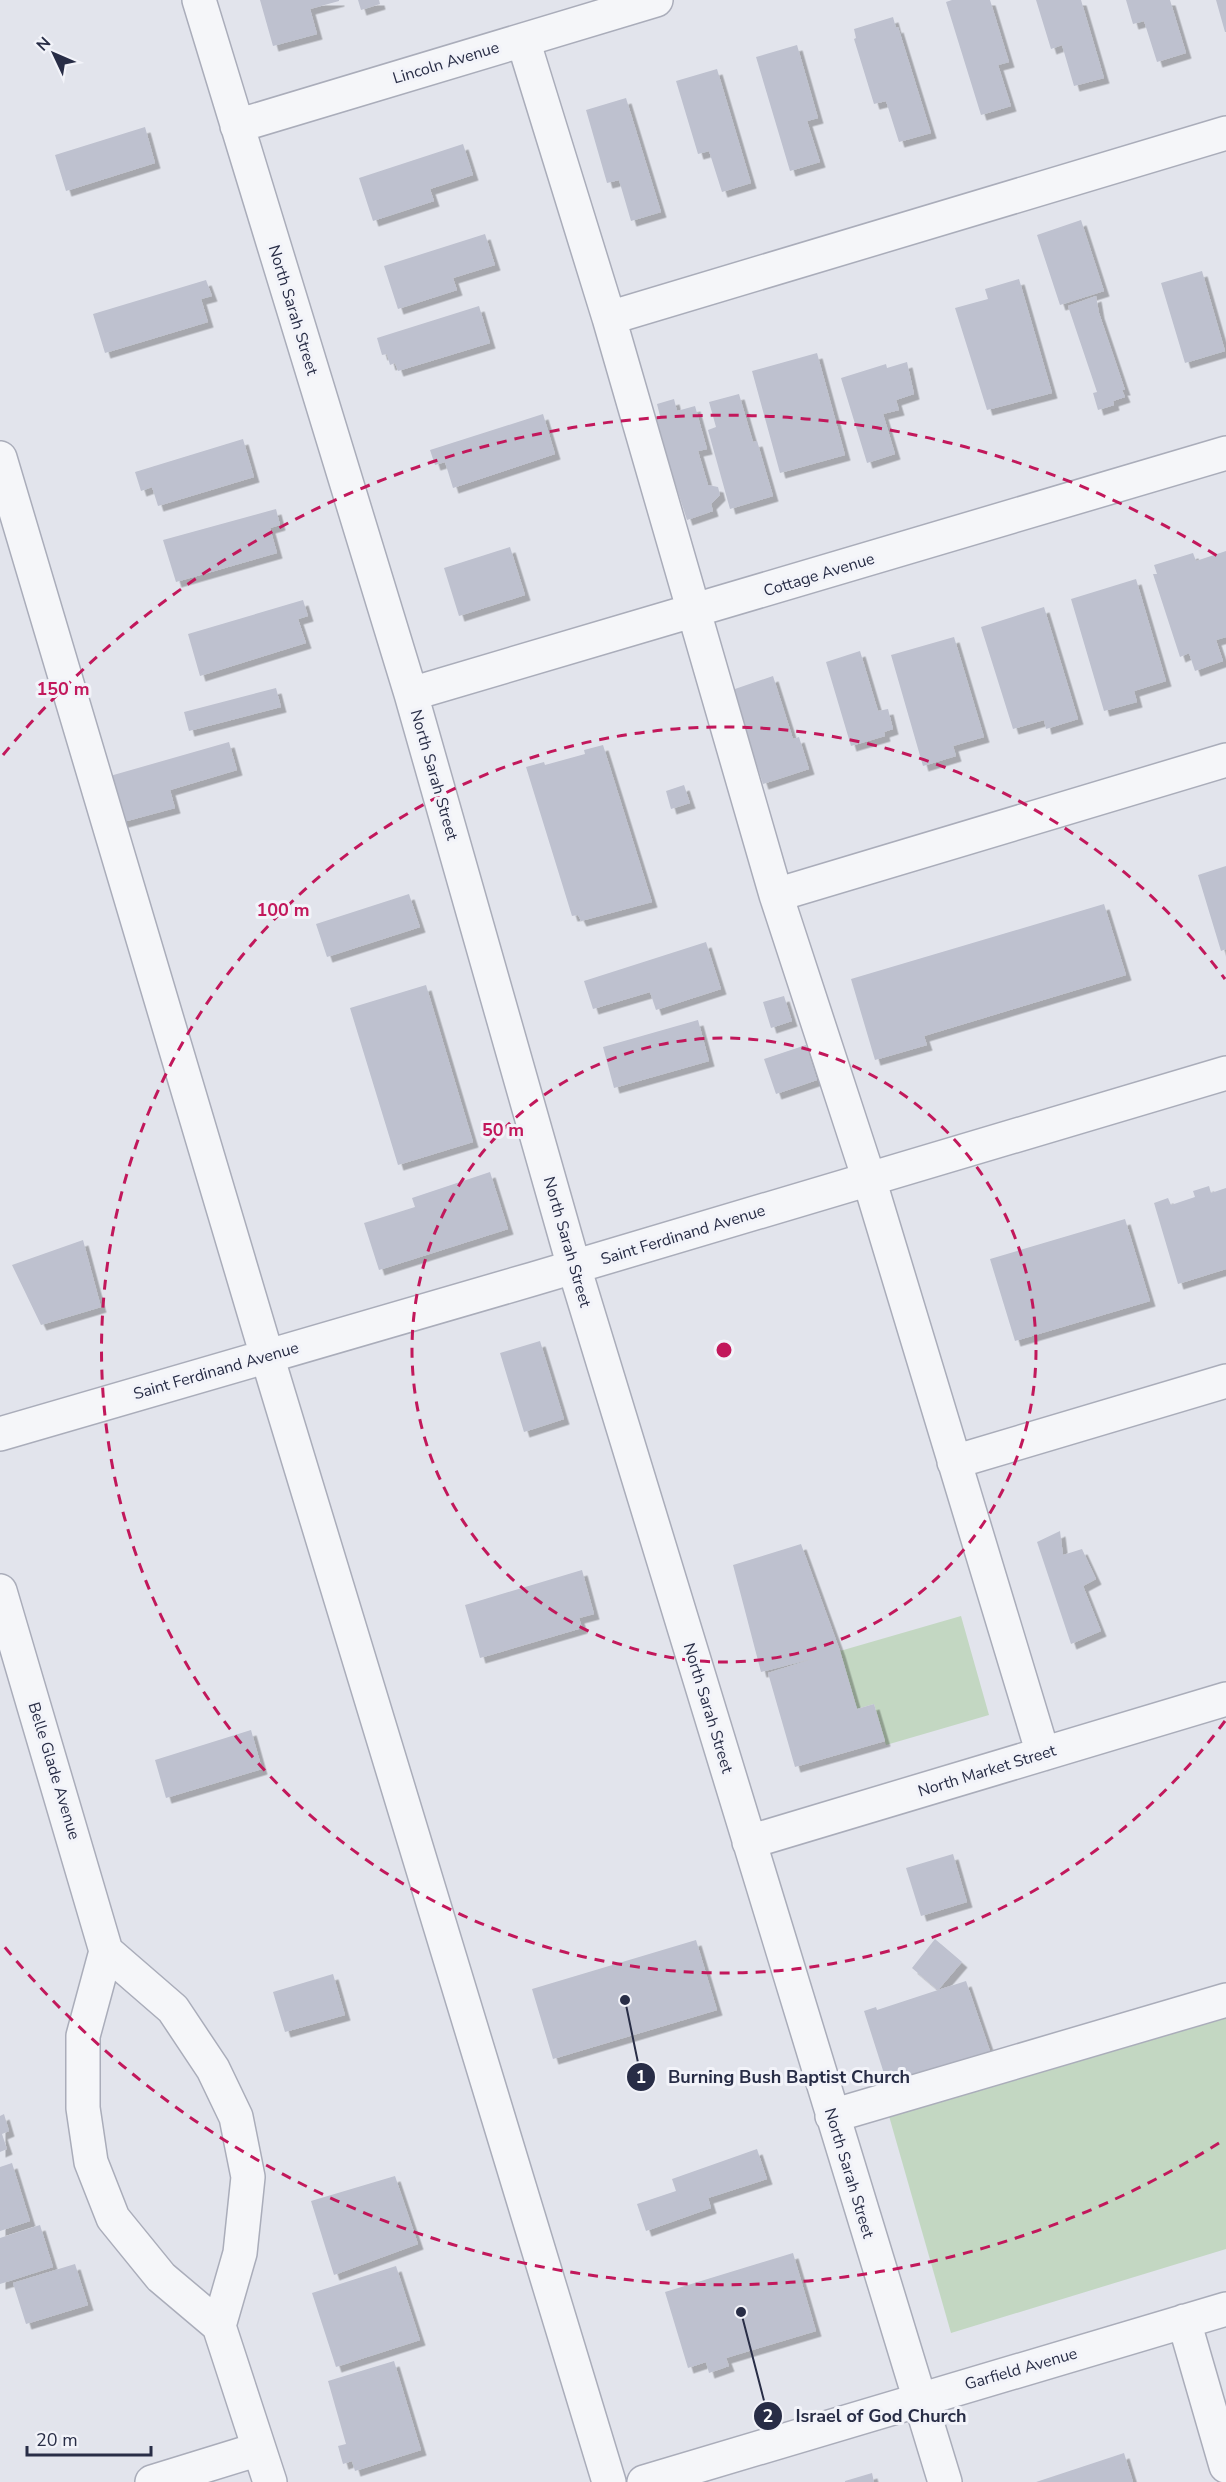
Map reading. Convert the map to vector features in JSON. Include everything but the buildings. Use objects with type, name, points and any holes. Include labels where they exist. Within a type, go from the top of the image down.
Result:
[{"type":"street","name":"North Sarah Street","points":[[199,0],[411,694],[574,1267],[918,2400],[945,2482]]},
{"type":"street","name":"Lincoln Avenue","points":[[237,126],[656,0]]},
{"type":"street","points":[[524,40],[609,318],[776,896],[869,1179],[1043,1754]]},
{"type":"street","points":[[609,318],[1226,133]]},
{"type":"street","name":"Cottage Avenue","points":[[411,694],[1226,453]]},
{"type":"street","points":[[0,458],[267,1356],[609,2482]]},
{"type":"street","points":[[776,896],[1226,760]]},
{"type":"street","name":"Saint Ferdinand Avenue","points":[[0,1434],[574,1267],[1226,1073]]},
{"type":"street","points":[[954,1462],[1226,1381]]},
{"type":"street","name":"Belle Glade Avenue","points":[[0,1591],[106,1951]]},
{"type":"street","name":"North Market Street","points":[[749,1842],[1226,1699]]},
{"type":"street","points":[[219,2326],[240,2253],[248,2177],[236,2117],[213,2069],[173,2009],[106,1951],[83,2036],[83,2108],[91,2162],[113,2218],[161,2277],[219,2326],[270,2482]]},
{"type":"street","points":[[832,2116],[1226,2000]]},
{"type":"street","name":"Garfield Avenue","points":[[644,2482],[1226,2309]]},
{"type":"street","points":[[1184,2321],[1226,2466]]},
{"type":"street","points":[[152,2482],[260,2449]]},
{"type":"green space","points":[[961,1616],[989,1715],[886,1745],[874,1704],[857,1709],[840,1651]]},
{"type":"green space","points":[[1226,2014],[1226,2249],[951,2333],[889,2116]]},
{"type":"place","name":"Burning Bush Baptist Church","points":[[625,2000]]},
{"type":"place","name":"Israel of God Church","points":[[741,2312]]}]
